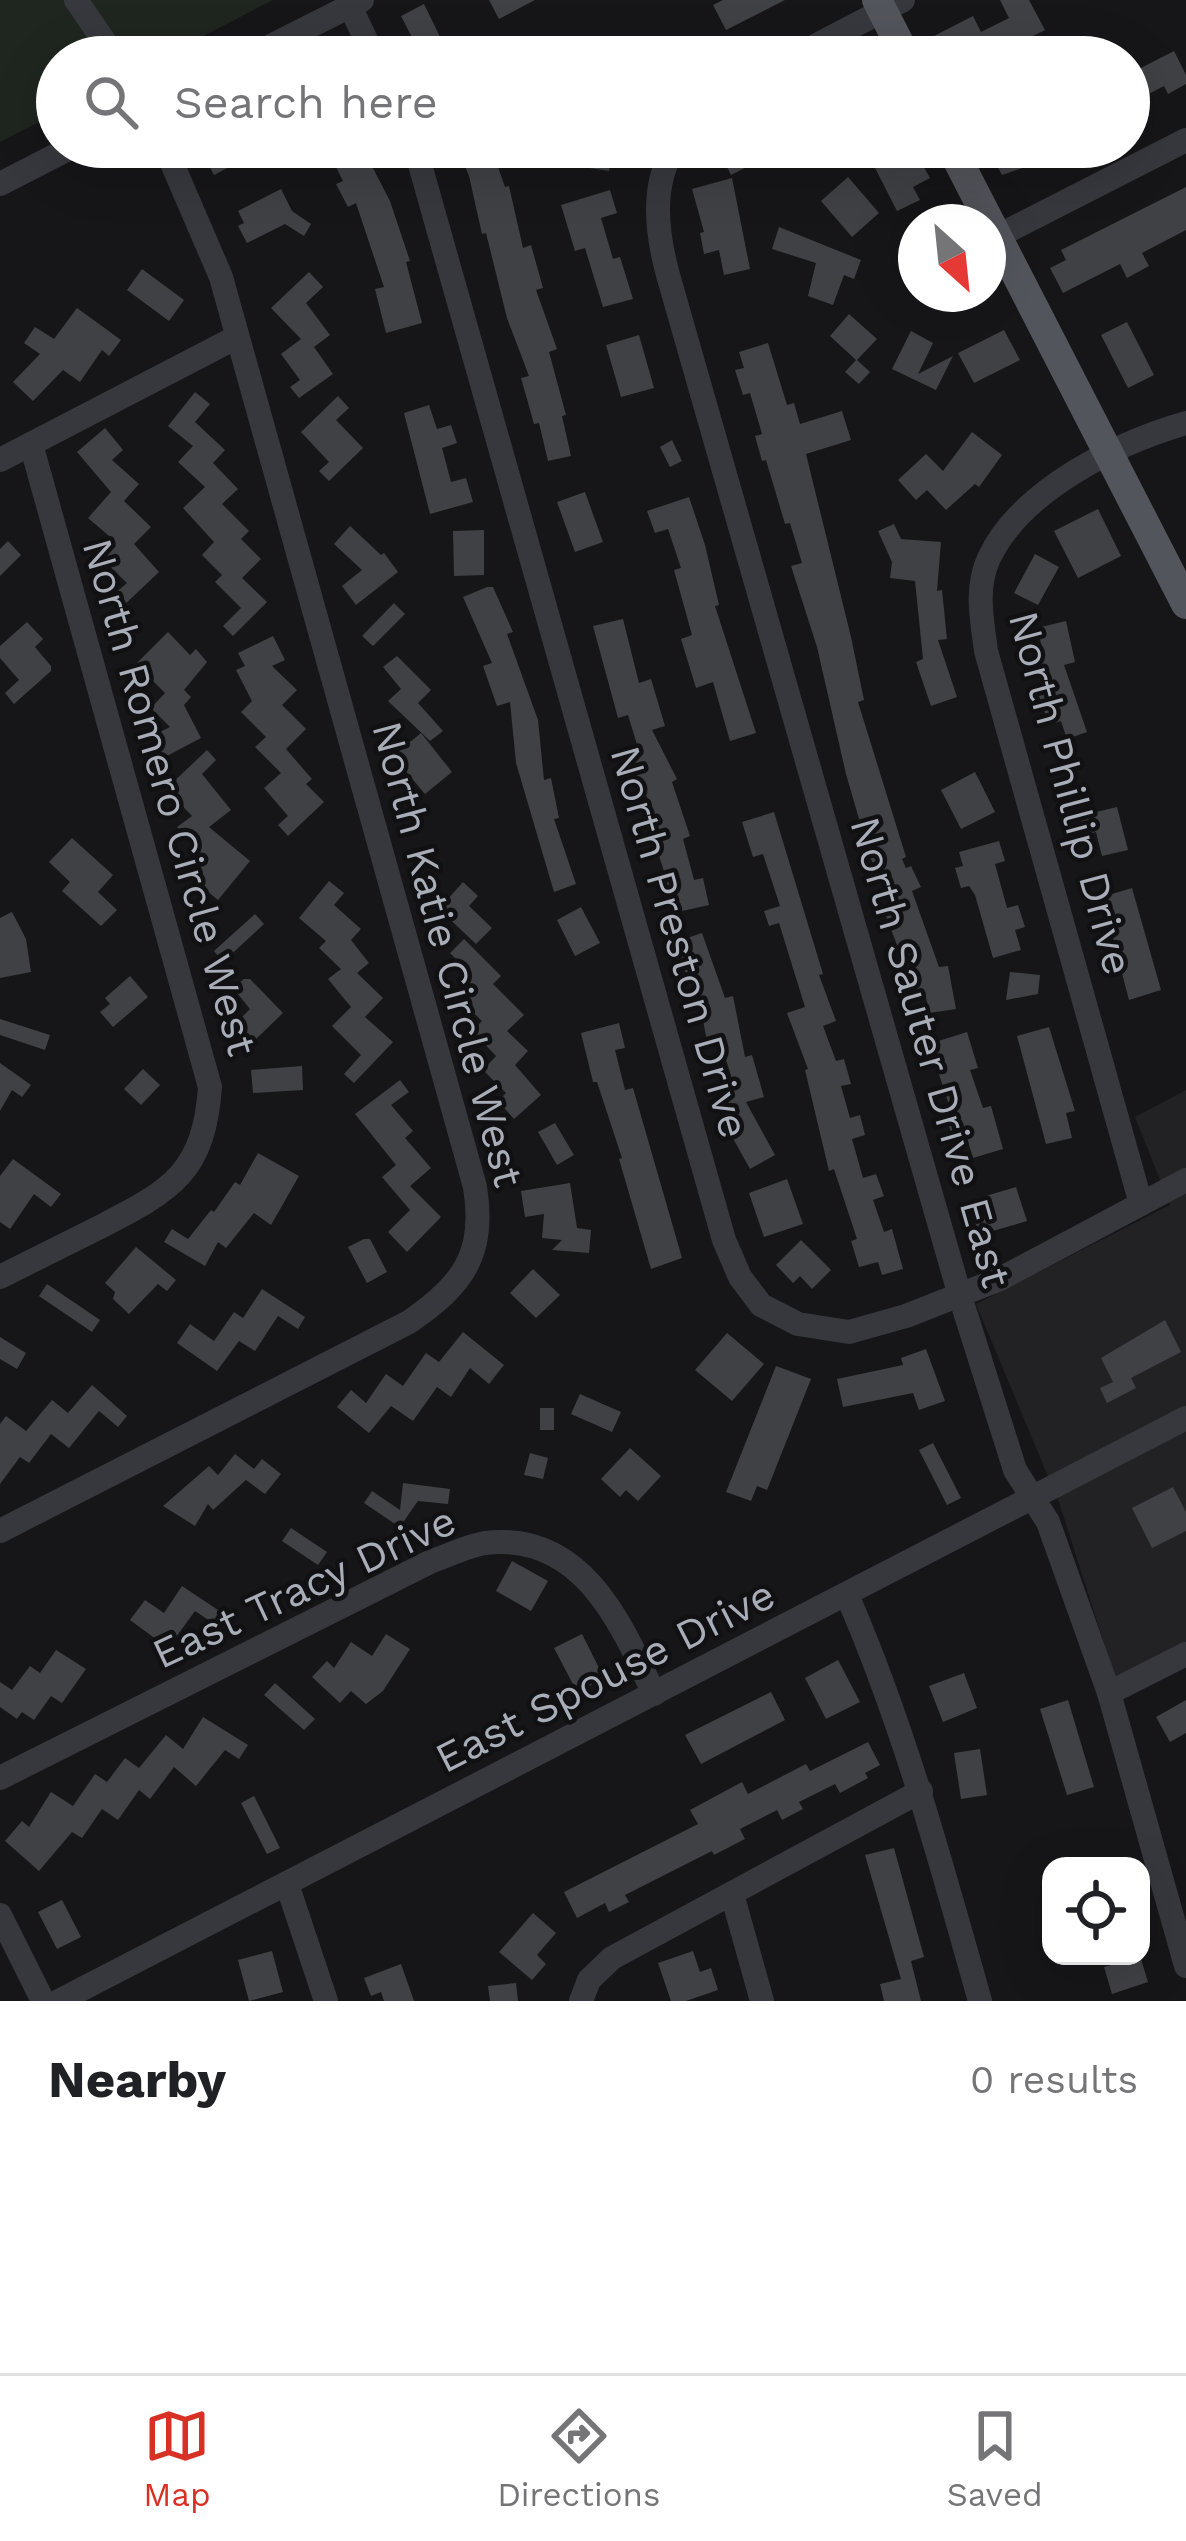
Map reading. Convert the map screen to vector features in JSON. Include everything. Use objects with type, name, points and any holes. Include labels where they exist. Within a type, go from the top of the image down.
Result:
[{"type":"main road","points":[[887,4],[898,36]]},
{"type":"main road","points":[[961,168],[977,204]]},
{"type":"main road","points":[[1006,264],[1186,604]]},
{"type":"street","points":[[76,0],[101,36]]},
{"type":"street","points":[[291,36],[356,3],[367,36]]},
{"type":"street","points":[[831,36],[887,4]]},
{"type":"street","points":[[1150,158],[1186,140]]},
{"type":"street","points":[[0,184],[36,166]]},
{"type":"street","name":"North Katie Circle West","points":[[0,1531],[409,1322],[459,1280],[474,1253],[481,1222],[221,277],[174,168]]},
{"type":"street","name":"North Preston Drive","points":[[421,168],[724,1240],[740,1276],[761,1305],[798,1324],[849,1332],[960,1296],[1068,1246],[1186,1180]]},
{"type":"street","name":"North Sauter Drive East","points":[[665,168],[658,201],[660,244],[960,1296],[1016,1470],[1048,1522],[1108,1693],[1186,1966]]},
{"type":"street","points":[[1006,231],[1131,168]]},
{"type":"street","points":[[0,460],[235,338]]},
{"type":"street","name":"North Phillip Drive","points":[[1141,1204],[986,651],[979,601],[987,561],[1013,518],[1057,482],[1156,432],[1186,423]]},
{"type":"street","name":"North Romero Circle West","points":[[0,1277],[160,1196],[183,1173],[201,1142],[210,1087],[31,444]]},
{"type":"street","name":"East Spouse Drive","points":[[59,2001],[90,1994],[287,1884],[1186,1418]]},
{"type":"street","name":"East Tracy Drive","points":[[0,1778],[432,1561],[482,1544],[520,1542],[560,1556],[589,1581],[619,1618],[654,1694]]},
{"type":"street","points":[[847,1594],[921,1791],[980,2001]]},
{"type":"street","points":[[1108,1693],[1186,1654]]},
{"type":"street","points":[[580,2001],[590,1980],[613,1958],[921,1791]]},
{"type":"street","points":[[287,1884],[326,2001]]},
{"type":"street","points":[[732,1894],[762,2001]]},
{"type":"street","points":[[0,1915],[43,2001]]},
{"type":"shaded area","points":[[0,0],[273,0],[204,36],[36,36],[36,124],[0,142]]},
{"type":"shaded area","points":[[1186,1090],[1186,1643],[1115,1678],[1060,1505],[976,1304],[1170,1205],[1135,1117]]},
{"type":"building","points":[[489,0],[535,0],[499,19]]},
{"type":"building","points":[[723,0],[785,0],[726,30],[713,5]]},
{"type":"building","points":[[1000,0],[1029,0],[1045,30],[1033,36],[934,36],[973,16],[981,32],[1009,18]]},
{"type":"building","points":[[424,4],[440,36],[411,36],[401,16]]},
{"type":"building","points":[[1174,51],[1186,84],[1168,94],[1164,86],[1150,93],[1150,63]]},
{"type":"building","points":[[336,168],[373,168],[390,201],[410,261],[406,262],[422,323],[386,333],[375,289],[384,287],[356,203],[348,207],[336,184],[343,181]]},
{"type":"building","points":[[466,168],[498,168],[505,187],[509,186],[523,248],[531,245],[543,288],[536,290],[557,349],[549,352],[571,456],[548,461],[539,423],[534,424],[521,378],[529,376],[507,318]]},
{"type":"building","points":[[875,168],[924,168],[930,178],[913,187],[920,200],[898,204],[898,211]]},
{"type":"building","points":[[848,177],[879,213],[852,237],[821,201]]},
{"type":"building","points":[[732,178],[750,269],[724,275],[719,250],[704,254],[700,233],[704,232],[692,189]]},
{"type":"building","points":[[1186,187],[1186,230],[1142,253],[1149,266],[1127,278],[1120,264],[1063,293],[1050,268],[1066,260],[1061,250]]},
{"type":"building","points":[[281,189],[292,211],[311,224],[304,236],[285,224],[247,243],[238,226],[244,223],[238,211]]},
{"type":"building","points":[[610,190],[617,213],[601,218],[613,259],[620,257],[633,299],[603,307],[585,248],[575,251],[561,205]]},
{"type":"building","points":[[779,227],[861,260],[854,279],[844,275],[833,305],[808,296],[816,263],[772,249]]},
{"type":"building","points":[[142,269],[184,300],[169,321],[127,290]]},
{"type":"building","points":[[309,272],[323,287],[306,303],[330,335],[314,347],[333,374],[299,398],[290,387],[300,380],[281,354],[301,339],[271,308]]},
{"type":"building","points":[[77,308],[121,340],[109,356],[102,350],[80,382],[63,370],[33,401],[13,382],[40,354],[24,343],[35,327],[54,339]]},
{"type":"building","points":[[849,314],[877,339],[857,360],[870,372],[859,384],[845,372],[856,360],[830,336]]},
{"type":"building","points":[[1127,322],[1154,375],[1128,388],[1101,335]]},
{"type":"building","points":[[1004,330],[1020,360],[974,383],[958,353]]},
{"type":"building","points":[[911,331],[933,343],[918,374],[953,356],[936,390],[892,369]]},
{"type":"building","points":[[639,335],[654,388],[621,397],[606,345]]},
{"type":"building","points":[[768,343],[787,405],[794,403],[800,424],[842,411],[851,440],[806,454],[851,637],[864,700],[858,702],[906,857],[902,859],[921,887],[912,891],[939,967],[948,966],[956,1009],[929,1013],[925,992],[912,994],[906,959],[903,961],[885,913],[895,909],[870,857],[817,647],[791,566],[802,563],[766,460],[762,461],[755,436],[762,434],[750,393],[743,395],[735,370],[744,368],[739,352]]},
{"type":"building","points":[[195,392],[210,404],[195,422],[225,450],[213,463],[238,489],[222,504],[249,531],[241,539],[261,559],[242,578],[267,602],[233,636],[223,626],[241,608],[215,582],[222,575],[202,555],[214,542],[183,508],[205,487],[178,462],[193,446],[168,426]]},
{"type":"building","points":[[338,396],[349,408],[336,420],[363,448],[329,481],[319,471],[329,462],[301,432]]},
{"type":"building","points":[[429,405],[437,429],[451,425],[457,443],[442,448],[451,482],[466,478],[473,502],[430,514],[404,413]]},
{"type":"building","points":[[105,428],[123,450],[112,460],[139,484],[124,501],[151,527],[134,544],[159,572],[122,607],[112,596],[127,583],[100,557],[115,541],[88,518],[111,492],[77,452]]},
{"type":"building","points":[[972,432],[1002,455],[979,487],[975,484],[946,510],[927,490],[916,500],[898,480],[926,454],[943,471]]},
{"type":"building","points":[[672,440],[682,461],[670,467],[660,447]]},
{"type":"building","points":[[585,492],[603,542],[575,552],[557,502]]},
{"type":"building","points":[[689,497],[705,545],[719,605],[715,606],[756,733],[730,741],[713,682],[696,688],[681,639],[692,635],[674,570],[681,568],[668,529],[655,533],[647,511]]},
{"type":"building","points":[[1098,509],[1121,556],[1078,578],[1054,531]]},
{"type":"building","points":[[894,524],[901,539],[941,542],[937,591],[942,590],[947,639],[938,640],[957,697],[931,706],[916,662],[923,659],[915,581],[890,578],[892,562],[878,531]]},
{"type":"building","points":[[350,526],[384,553],[398,572],[356,605],[342,586],[362,570],[334,544]]},
{"type":"building","points":[[484,530],[484,575],[454,576],[453,531]]},
{"type":"building","points":[[8,541],[21,555],[0,576],[0,549]]},
{"type":"building","points":[[1035,554],[1059,567],[1038,605],[1014,593]]},
{"type":"building","points":[[493,587],[513,632],[507,634],[538,720],[544,780],[551,778],[559,818],[554,819],[576,884],[554,892],[516,763],[510,702],[497,706],[483,666],[492,663],[463,597]]},
{"type":"building","points":[[394,603],[405,614],[373,646],[362,636]]},
{"type":"building","points":[[623,619],[639,683],[651,679],[665,726],[652,730],[677,779],[672,782],[690,836],[683,839],[694,880],[703,878],[709,905],[673,913],[645,814],[654,811],[627,757],[639,751],[628,715],[618,718],[593,626]]},
{"type":"building","points":[[1066,621],[1075,662],[1064,665],[1087,732],[1067,739],[1061,721],[1049,725],[1037,690],[1042,689],[1033,649],[1042,647],[1037,628]]},
{"type":"building","points":[[27,622],[43,639],[35,647],[51,671],[14,704],[5,693],[19,680],[0,658],[0,646]]},
{"type":"building","points":[[168,632],[190,655],[196,649],[207,662],[184,690],[191,697],[184,705],[201,738],[163,758],[152,736],[170,727],[151,708],[165,693],[136,664]]},
{"type":"building","points":[[273,636],[285,660],[272,666],[297,690],[282,705],[306,729],[286,749],[312,779],[306,784],[324,802],[288,836],[278,825],[288,816],[264,788],[281,773],[255,747],[266,737],[241,712],[252,701],[236,670],[245,666],[238,653]]},
{"type":"building","points":[[397,656],[431,690],[418,703],[443,731],[430,741],[388,701],[401,689],[383,667]]},
{"type":"building","points":[[421,733],[452,772],[425,794],[393,756]]},
{"type":"building","points":[[207,750],[216,760],[202,774],[231,810],[209,827],[250,861],[218,900],[191,878],[206,861],[177,827],[192,816],[166,789]]},
{"type":"building","points":[[975,772],[995,812],[961,829],[941,790]]},
{"type":"building","points":[[1117,807],[1128,850],[1102,856],[1096,832],[1084,835],[1080,816]]},
{"type":"building","points":[[774,812],[836,1021],[823,1026],[836,1061],[844,1059],[851,1084],[841,1086],[850,1118],[860,1115],[865,1135],[852,1139],[863,1178],[876,1174],[884,1196],[873,1200],[884,1232],[892,1229],[903,1269],[882,1275],[878,1262],[859,1267],[851,1241],[857,1239],[834,1169],[829,1171],[808,1069],[787,1013],[805,1007],[779,923],[769,926],[764,911],[780,906],[763,854],[753,857],[742,822]]},
{"type":"building","points":[[72,838],[113,875],[98,892],[117,910],[101,926],[62,891],[70,882],[49,862]]},
{"type":"building","points":[[999,841],[1005,861],[995,864],[1007,908],[1018,905],[1025,927],[1015,930],[1021,950],[993,958],[975,895],[969,886],[961,888],[955,868],[963,866],[959,852]]},
{"type":"building","points":[[329,881],[344,893],[334,905],[361,929],[351,940],[369,963],[357,973],[383,998],[365,1017],[393,1042],[354,1083],[344,1074],[361,1055],[332,1026],[351,1007],[328,979],[341,969],[319,948],[326,941],[299,918]]},
{"type":"building","points":[[463,882],[478,896],[469,906],[492,928],[476,944],[439,909]]},
{"type":"building","points":[[1132,888],[1161,990],[1129,1000],[1102,897]]},
{"type":"building","points":[[581,907],[600,943],[575,956],[557,920]]},
{"type":"building","points":[[12,912],[26,939],[31,972],[0,978],[0,918]]},
{"type":"building","points":[[255,914],[264,924],[223,962],[214,951]]},
{"type":"building","points":[[702,933],[725,998],[733,996],[745,1057],[752,1055],[764,1097],[746,1102],[775,1155],[750,1169],[730,1133],[734,1131],[721,1089],[734,1085],[721,1044],[708,1047],[696,983],[690,985],[675,942]]},
{"type":"building","points":[[464,939],[501,976],[493,984],[524,1015],[507,1031],[528,1051],[515,1065],[541,1095],[514,1119],[498,1101],[506,1093],[483,1070],[496,1056],[472,1031],[482,1021],[454,994],[472,975],[450,953]]},
{"type":"building","points":[[1010,972],[1040,975],[1038,994],[1006,1000]]},
{"type":"building","points":[[130,976],[148,997],[113,1027],[100,1012],[110,1004],[105,998]]},
{"type":"building","points":[[250,979],[283,1013],[253,1042],[235,1024],[250,1009],[233,988]]},
{"type":"building","points":[[0,1019],[50,1035],[45,1050],[0,1035]]},
{"type":"building","points":[[619,1023],[625,1048],[615,1050],[625,1090],[633,1088],[682,1258],[651,1269],[622,1158],[597,1082],[593,1082],[581,1033]]},
{"type":"building","points":[[1049,1027],[1075,1111],[1066,1113],[1072,1138],[1046,1144],[1017,1036]]},
{"type":"building","points":[[967,1032],[978,1068],[970,1070],[983,1108],[991,1106],[1003,1149],[973,1158],[966,1135],[953,1139],[947,1119],[953,1117],[929,1044]]},
{"type":"building","points":[[0,1063],[31,1085],[22,1097],[12,1090],[0,1111]]},
{"type":"building","points":[[302,1066],[303,1090],[253,1093],[251,1070]]},
{"type":"building","points":[[143,1069],[160,1085],[141,1105],[124,1089]]},
{"type":"building","points":[[400,1080],[409,1092],[391,1105],[413,1131],[405,1138],[431,1168],[410,1186],[441,1217],[407,1252],[388,1232],[410,1210],[382,1177],[396,1165],[355,1114]]},
{"type":"building","points":[[555,1123],[574,1155],[557,1165],[538,1132]]},
{"type":"building","points":[[258,1153],[299,1176],[271,1225],[254,1213],[226,1248],[218,1242],[205,1266],[164,1242],[172,1229],[188,1239],[235,1182],[240,1185]]},
{"type":"building","points":[[13,1159],[61,1194],[51,1207],[34,1194],[10,1229],[0,1222],[0,1176]]},
{"type":"building","points":[[787,1179],[803,1224],[764,1237],[749,1193]]},
{"type":"building","points":[[570,1183],[577,1228],[591,1230],[589,1253],[552,1250],[562,1240],[542,1238],[544,1214],[525,1217],[521,1191]]},
{"type":"building","points":[[1016,1187],[1027,1221],[979,1235],[969,1201]]},
{"type":"building","points":[[370,1239],[387,1272],[367,1283],[348,1247]]},
{"type":"building","points":[[801,1240],[831,1270],[812,1289],[800,1276],[793,1283],[776,1265]]},
{"type":"building","points":[[136,1247],[176,1280],[167,1291],[158,1284],[129,1314],[105,1283]]},
{"type":"building","points":[[533,1269],[560,1295],[536,1318],[510,1293]]},
{"type":"building","points":[[47,1284],[100,1320],[92,1332],[39,1296]]},
{"type":"building","points":[[262,1289],[305,1317],[298,1329],[278,1316],[255,1351],[239,1341],[217,1371],[177,1343],[190,1324],[214,1341],[234,1312],[243,1318]]},
{"type":"building","points":[[1165,1320],[1181,1352],[1131,1378],[1136,1388],[1107,1403],[1100,1388],[1113,1382],[1101,1358]]},
{"type":"building","points":[[463,1332],[504,1365],[489,1384],[470,1368],[451,1397],[437,1387],[413,1421],[391,1406],[369,1433],[337,1407],[351,1390],[366,1403],[386,1374],[403,1386],[426,1353],[439,1362]]},
{"type":"building","points":[[727,1333],[764,1364],[732,1401],[695,1370]]},
{"type":"building","points":[[0,1337],[26,1353],[17,1369],[0,1359]]},
{"type":"building","points":[[926,1349],[945,1401],[919,1410],[913,1393],[843,1407],[837,1379],[903,1365],[901,1358]]},
{"type":"building","points":[[776,1366],[811,1379],[767,1490],[757,1486],[751,1501],[726,1492]]},
{"type":"building","points":[[92,1385],[127,1416],[118,1427],[99,1411],[69,1448],[51,1434],[29,1463],[20,1457],[0,1484],[0,1424],[6,1416],[26,1431],[52,1400],[68,1413]]},
{"type":"building","points":[[580,1394],[621,1412],[612,1432],[571,1414]]},
{"type":"building","points":[[540,1408],[554,1408],[554,1430],[540,1430]]},
{"type":"building","points":[[933,1443],[961,1498],[947,1505],[919,1450]]},
{"type":"building","points":[[630,1448],[661,1476],[638,1501],[626,1490],[620,1497],[601,1479]]},
{"type":"building","points":[[530,1453],[548,1458],[543,1479],[524,1475]]},
{"type":"building","points":[[235,1454],[254,1469],[262,1459],[281,1474],[265,1494],[246,1480],[213,1510],[208,1504],[195,1526],[163,1506],[209,1466],[218,1475]]},
{"type":"building","points":[[403,1483],[450,1489],[448,1504],[418,1501],[397,1531],[398,1526],[364,1503],[372,1491],[400,1510]]},
{"type":"building","points":[[1173,1487],[1186,1512],[1186,1531],[1152,1548],[1132,1508]]},
{"type":"building","points":[[291,1528],[327,1552],[318,1565],[282,1541]]},
{"type":"building","points":[[512,1561],[548,1581],[531,1611],[496,1591]]},
{"type":"building","points":[[182,1586],[224,1614],[216,1625],[195,1611],[168,1648],[130,1620],[145,1600],[164,1613]]},
{"type":"building","points":[[386,1634],[410,1649],[383,1691],[366,1704],[351,1691],[340,1703],[312,1677],[327,1661],[334,1668],[351,1642],[372,1656]]},
{"type":"building","points":[[582,1634],[604,1678],[577,1692],[554,1648]]},
{"type":"building","points":[[56,1650],[86,1669],[62,1703],[51,1696],[34,1720],[22,1712],[17,1719],[0,1707],[0,1682],[12,1690],[30,1666],[40,1673]]},
{"type":"building","points":[[838,1660],[860,1702],[826,1719],[805,1678]]},
{"type":"building","points":[[964,1673],[977,1708],[943,1722],[929,1686]]},
{"type":"building","points":[[275,1683],[315,1719],[304,1730],[264,1695]]},
{"type":"building","points":[[771,1692],[785,1720],[701,1764],[685,1735]]},
{"type":"building","points":[[1068,1700],[1094,1787],[1067,1795],[1040,1709]]},
{"type":"building","points":[[1186,1700],[1186,1733],[1170,1742],[1156,1717]]},
{"type":"building","points":[[203,1717],[248,1745],[239,1759],[225,1750],[196,1786],[174,1767],[150,1799],[139,1790],[118,1820],[102,1809],[82,1838],[72,1832],[39,1871],[5,1841],[22,1821],[29,1827],[51,1792],[73,1806],[95,1774],[107,1782],[125,1758],[139,1768],[166,1735],[183,1749]]},
{"type":"building","points":[[868,1742],[880,1765],[865,1773],[868,1778],[840,1793],[835,1784],[799,1802],[803,1809],[782,1820],[777,1810],[740,1829],[745,1839],[625,1895],[629,1902],[609,1912],[605,1903],[577,1918],[564,1892],[698,1824],[690,1810],[742,1782],[748,1794],[806,1764],[810,1771]]},
{"type":"building","points":[[980,1749],[987,1795],[961,1799],[954,1753]]},
{"type":"building","points":[[254,1796],[280,1848],[267,1854],[241,1803]]},
{"type":"building","points":[[894,1848],[924,1957],[911,1961],[921,2001],[884,2001],[880,1984],[901,1979],[865,1855]]},
{"type":"building","points":[[62,1900],[81,1937],[57,1949],[38,1912]]},
{"type":"building","points":[[533,1913],[556,1933],[537,1955],[546,1964],[532,1980],[499,1952]]},
{"type":"building","points":[[272,1951],[283,1992],[249,2001],[238,1960]]},
{"type":"building","points":[[693,1951],[700,1972],[711,1968],[718,1990],[671,2001],[658,1963]]},
{"type":"building","points":[[401,1964],[414,2001],[384,2001],[381,1992],[371,1996],[364,1978]]},
{"type":"building","points":[[1143,1965],[1148,1982],[1112,1994],[1104,1967]]},
{"type":"building","points":[[516,1983],[518,2001],[490,2001],[488,1986]]}]
